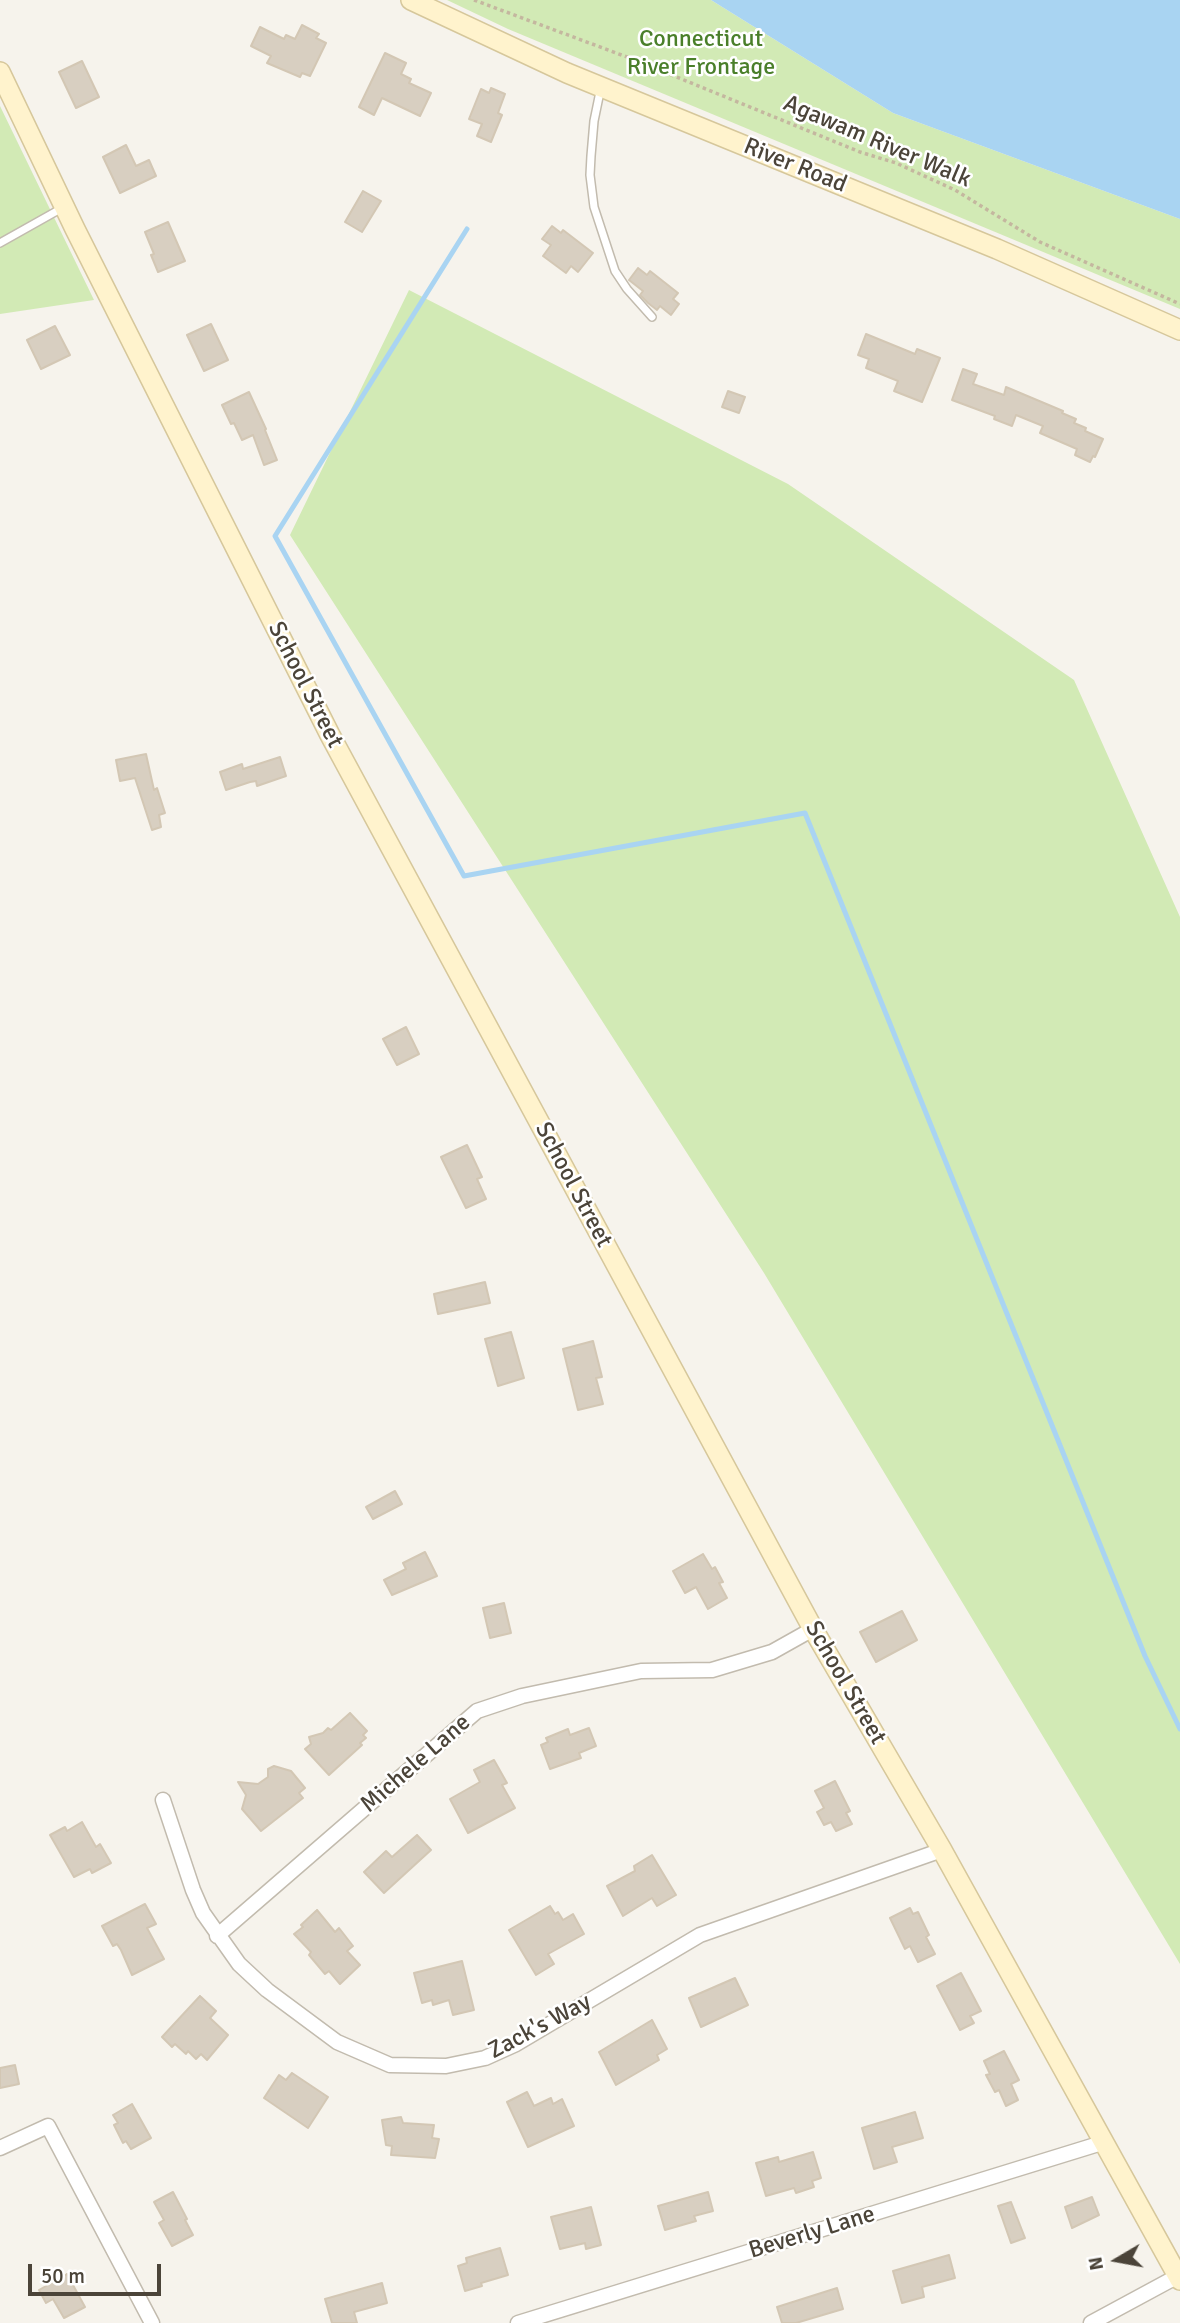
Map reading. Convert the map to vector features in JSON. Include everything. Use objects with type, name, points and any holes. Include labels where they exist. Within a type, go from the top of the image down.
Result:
[{"type":"street","name":"River Road","points":[[411,0],[601,87],[997,248],[1180,330]]},
{"type":"street","name":"School Street","points":[[0,72],[64,207],[330,734],[813,1629],[942,1850],[1179,2278]]},
{"type":"street","name":"Michele Lane","points":[[217,1936],[477,1711],[522,1696],[641,1671],[712,1670],[772,1651],[813,1629]]},
{"type":"street","name":"Zack's Way","points":[[163,1800],[203,1913],[239,1965],[267,1990],[337,2042],[390,2065],[446,2066],[485,2058],[516,2044],[700,1935],[942,1850]]},
{"type":"street","points":[[0,2148],[48,2126],[152,2323]]},
{"type":"street","name":"Beverly Lane","points":[[518,2323],[1105,2142]]},
{"type":"street","points":[[1091,2323],[1179,2278]]},
{"type":"lane","points":[[601,87],[591,156],[590,175],[594,207],[615,271],[652,317]]},
{"type":"lane","points":[[0,243],[64,207]]},
{"type":"path","name":"Agawam River Walk","points":[[474,0],[635,60],[860,152],[896,163],[956,190],[1040,242],[1180,304]]},
{"type":"green space","name":"Connecticut River Frontage","points":[[447,0],[711,0],[893,113],[1180,219],[1180,309],[508,29]]},
{"type":"green space","points":[[0,106],[94,300],[0,314]]},
{"type":"green space","points":[[409,290],[788,484],[1074,680],[1180,917],[1180,1964],[764,1273],[290,535]]},
{"type":"water","points":[[711,0],[1180,0],[1180,219],[893,113]]},
{"type":"building","points":[[302,25],[319,34],[316,38],[326,43],[310,76],[302,73],[300,77],[267,63],[271,56],[251,46],[260,27],[284,39],[286,35],[295,39]]},
{"type":"building","points":[[385,53],[406,63],[401,74],[411,79],[409,83],[431,93],[420,116],[382,98],[374,115],[359,107]]},
{"type":"building","points":[[82,61],[99,97],[76,108],[59,72]]},
{"type":"building","points":[[491,88],[505,94],[498,113],[502,115],[491,142],[477,136],[482,124],[469,119],[481,89],[489,93]]},
{"type":"building","points":[[126,145],[136,166],[149,160],[156,176],[120,193],[103,157]]},
{"type":"building","points":[[363,191],[381,201],[362,232],[345,222]]},
{"type":"building","points":[[168,222],[185,261],[158,272],[145,232]]},
{"type":"building","points":[[552,226],[561,233],[563,230],[593,253],[578,272],[571,266],[566,273],[543,256],[551,245],[542,239]]},
{"type":"building","points":[[638,268],[647,275],[650,271],[678,293],[673,299],[679,304],[671,315],[660,306],[657,310],[648,303],[640,295],[643,291],[629,280]]},
{"type":"building","points":[[211,324],[228,360],[204,371],[187,335]]},
{"type":"building","points":[[55,326],[70,355],[41,369],[27,340]]},
{"type":"building","points":[[866,334],[915,354],[917,349],[940,358],[922,402],[894,391],[898,381],[866,368],[869,359],[858,355]]},
{"type":"building","points":[[963,369],[977,374],[973,384],[1004,395],[1006,387],[1076,419],[1074,423],[1103,439],[1095,457],[1093,456],[1090,462],[1075,455],[1077,449],[1040,433],[1043,426],[1016,415],[1012,426],[994,419],[995,416],[952,400]]},
{"type":"building","points":[[728,391],[745,397],[739,413],[722,407]]},
{"type":"building","points":[[249,392],[277,460],[264,465],[253,435],[242,440],[222,405]]},
{"type":"building","points":[[146,754],[154,790],[157,788],[165,813],[159,815],[161,827],[152,830],[135,778],[120,781],[116,760]]},
{"type":"building","points":[[280,757],[286,776],[257,786],[256,781],[226,790],[220,772],[242,764],[243,769]]},
{"type":"building","points":[[406,1027],[419,1054],[397,1065],[383,1039]]},
{"type":"building","points":[[467,1145],[482,1177],[477,1179],[486,1199],[466,1208],[441,1157]]},
{"type":"building","points":[[485,1282],[490,1303],[438,1314],[434,1294]]},
{"type":"building","points":[[511,1332],[524,1378],[498,1386],[485,1339]]},
{"type":"building","points":[[593,1341],[602,1377],[596,1378],[603,1404],[578,1410],[563,1349]]},
{"type":"building","points":[[395,1491],[402,1504],[373,1519],[366,1507]]},
{"type":"building","points":[[425,1552],[437,1576],[392,1595],[384,1580],[406,1569],[403,1563]]},
{"type":"building","points":[[703,1554],[712,1569],[715,1567],[727,1598],[708,1609],[696,1587],[685,1593],[673,1571]]},
{"type":"building","points":[[504,1603],[511,1633],[490,1638],[483,1608]]},
{"type":"building","points":[[902,1611],[917,1640],[876,1662],[860,1632]]},
{"type":"building","points":[[350,1713],[367,1731],[363,1735],[366,1738],[360,1743],[362,1745],[329,1775],[305,1749],[311,1744],[309,1737],[323,1733],[328,1728],[331,1730]]},
{"type":"building","points":[[589,1728],[596,1746],[579,1753],[581,1758],[550,1769],[541,1745],[548,1742],[546,1738],[568,1729],[570,1735]]},
{"type":"building","points":[[494,1760],[507,1783],[502,1785],[515,1808],[468,1833],[450,1799],[480,1782],[474,1770]]},
{"type":"building","points":[[274,1766],[291,1771],[305,1788],[299,1793],[303,1798],[261,1831],[242,1809],[246,1795],[238,1782],[258,1784],[268,1777],[268,1769]]},
{"type":"building","points":[[835,1781],[850,1811],[846,1813],[852,1824],[836,1831],[831,1822],[824,1825],[817,1812],[824,1808],[815,1791]]},
{"type":"building","points":[[82,1822],[96,1847],[100,1844],[111,1863],[92,1873],[90,1869],[74,1877],[50,1835],[65,1827],[67,1831]]},
{"type":"building","points":[[417,1835],[431,1850],[384,1893],[364,1872],[386,1851],[392,1857]]},
{"type":"building","points":[[652,1855],[676,1895],[657,1906],[652,1898],[623,1916],[607,1886],[635,1871],[634,1866]]},
{"type":"building","points":[[145,1904],[156,1924],[147,1928],[164,1959],[132,1975],[121,1950],[117,1944],[113,1946],[102,1926]]},
{"type":"building","points":[[550,1906],[563,1920],[573,1914],[584,1934],[548,1954],[554,1964],[536,1975],[509,1930]]},
{"type":"building","points":[[910,1908],[913,1914],[918,1912],[935,1954],[918,1962],[910,1946],[905,1949],[890,1918]]},
{"type":"building","points":[[317,1910],[335,1932],[339,1928],[353,1946],[347,1951],[360,1965],[340,1984],[329,1971],[325,1974],[309,1955],[311,1952],[294,1934]]},
{"type":"building","points":[[462,1961],[474,2010],[453,2015],[449,2000],[433,2005],[432,2000],[422,2003],[414,1973]]},
{"type":"building","points":[[961,1973],[981,2011],[970,2016],[974,2023],[960,2030],[937,1986]]},
{"type":"building","points":[[735,1978],[748,2005],[701,2027],[689,1998]]},
{"type":"building","points":[[200,1996],[216,2011],[210,2018],[228,2035],[207,2060],[201,2054],[196,2059],[188,2051],[186,2054],[175,2044],[172,2047],[162,2037]]},
{"type":"building","points":[[652,2020],[667,2049],[657,2055],[659,2060],[616,2085],[599,2052]]},
{"type":"building","points":[[1004,2051],[1019,2080],[1011,2084],[1018,2100],[1006,2106],[999,2090],[995,2092],[986,2075],[990,2074],[984,2061]]},
{"type":"building","points":[[15,2065],[19,2084],[0,2088],[0,2068]]},
{"type":"building","points":[[292,2073],[328,2097],[308,2128],[264,2098],[279,2075],[286,2080]]},
{"type":"building","points":[[527,2092],[534,2106],[551,2098],[553,2104],[562,2099],[574,2126],[528,2147],[507,2102]]},
{"type":"building","points":[[132,2104],[151,2138],[131,2149],[126,2141],[123,2143],[114,2125],[118,2123],[113,2115]]},
{"type":"building","points":[[915,2112],[923,2138],[892,2147],[897,2162],[874,2169],[862,2128]]},
{"type":"building","points":[[401,2117],[403,2123],[434,2125],[432,2138],[439,2139],[435,2158],[391,2155],[392,2146],[386,2145],[382,2120]]},
{"type":"building","points":[[813,2152],[821,2178],[812,2181],[814,2187],[796,2193],[794,2188],[766,2196],[756,2163],[778,2157],[779,2162]]},
{"type":"building","points":[[173,2192],[193,2235],[172,2246],[159,2223],[164,2220],[154,2202]]},
{"type":"building","points":[[708,2192],[713,2211],[694,2216],[696,2221],[665,2230],[658,2206]]},
{"type":"building","points":[[1092,2197],[1099,2215],[1072,2228],[1065,2207]]},
{"type":"building","points":[[1011,2202],[1025,2238],[1011,2243],[998,2206]]},
{"type":"building","points":[[591,2207],[601,2245],[586,2249],[585,2243],[560,2249],[551,2217]]},
{"type":"building","points":[[500,2248],[508,2275],[465,2291],[458,2266],[467,2263],[466,2258]]},
{"type":"building","points":[[949,2255],[955,2278],[922,2287],[924,2297],[902,2303],[893,2271]]},
{"type":"building","points":[[67,2274],[85,2307],[64,2318],[53,2299],[46,2303],[39,2290]]},
{"type":"building","points":[[382,2283],[387,2303],[354,2312],[357,2323],[332,2323],[325,2299]]},
{"type":"building","points":[[837,2288],[843,2309],[796,2323],[782,2323],[777,2307]]},
{"type":"waterway","points":[[467,229],[275,536],[464,876],[805,813],[1145,1656],[1180,1729]]}]
